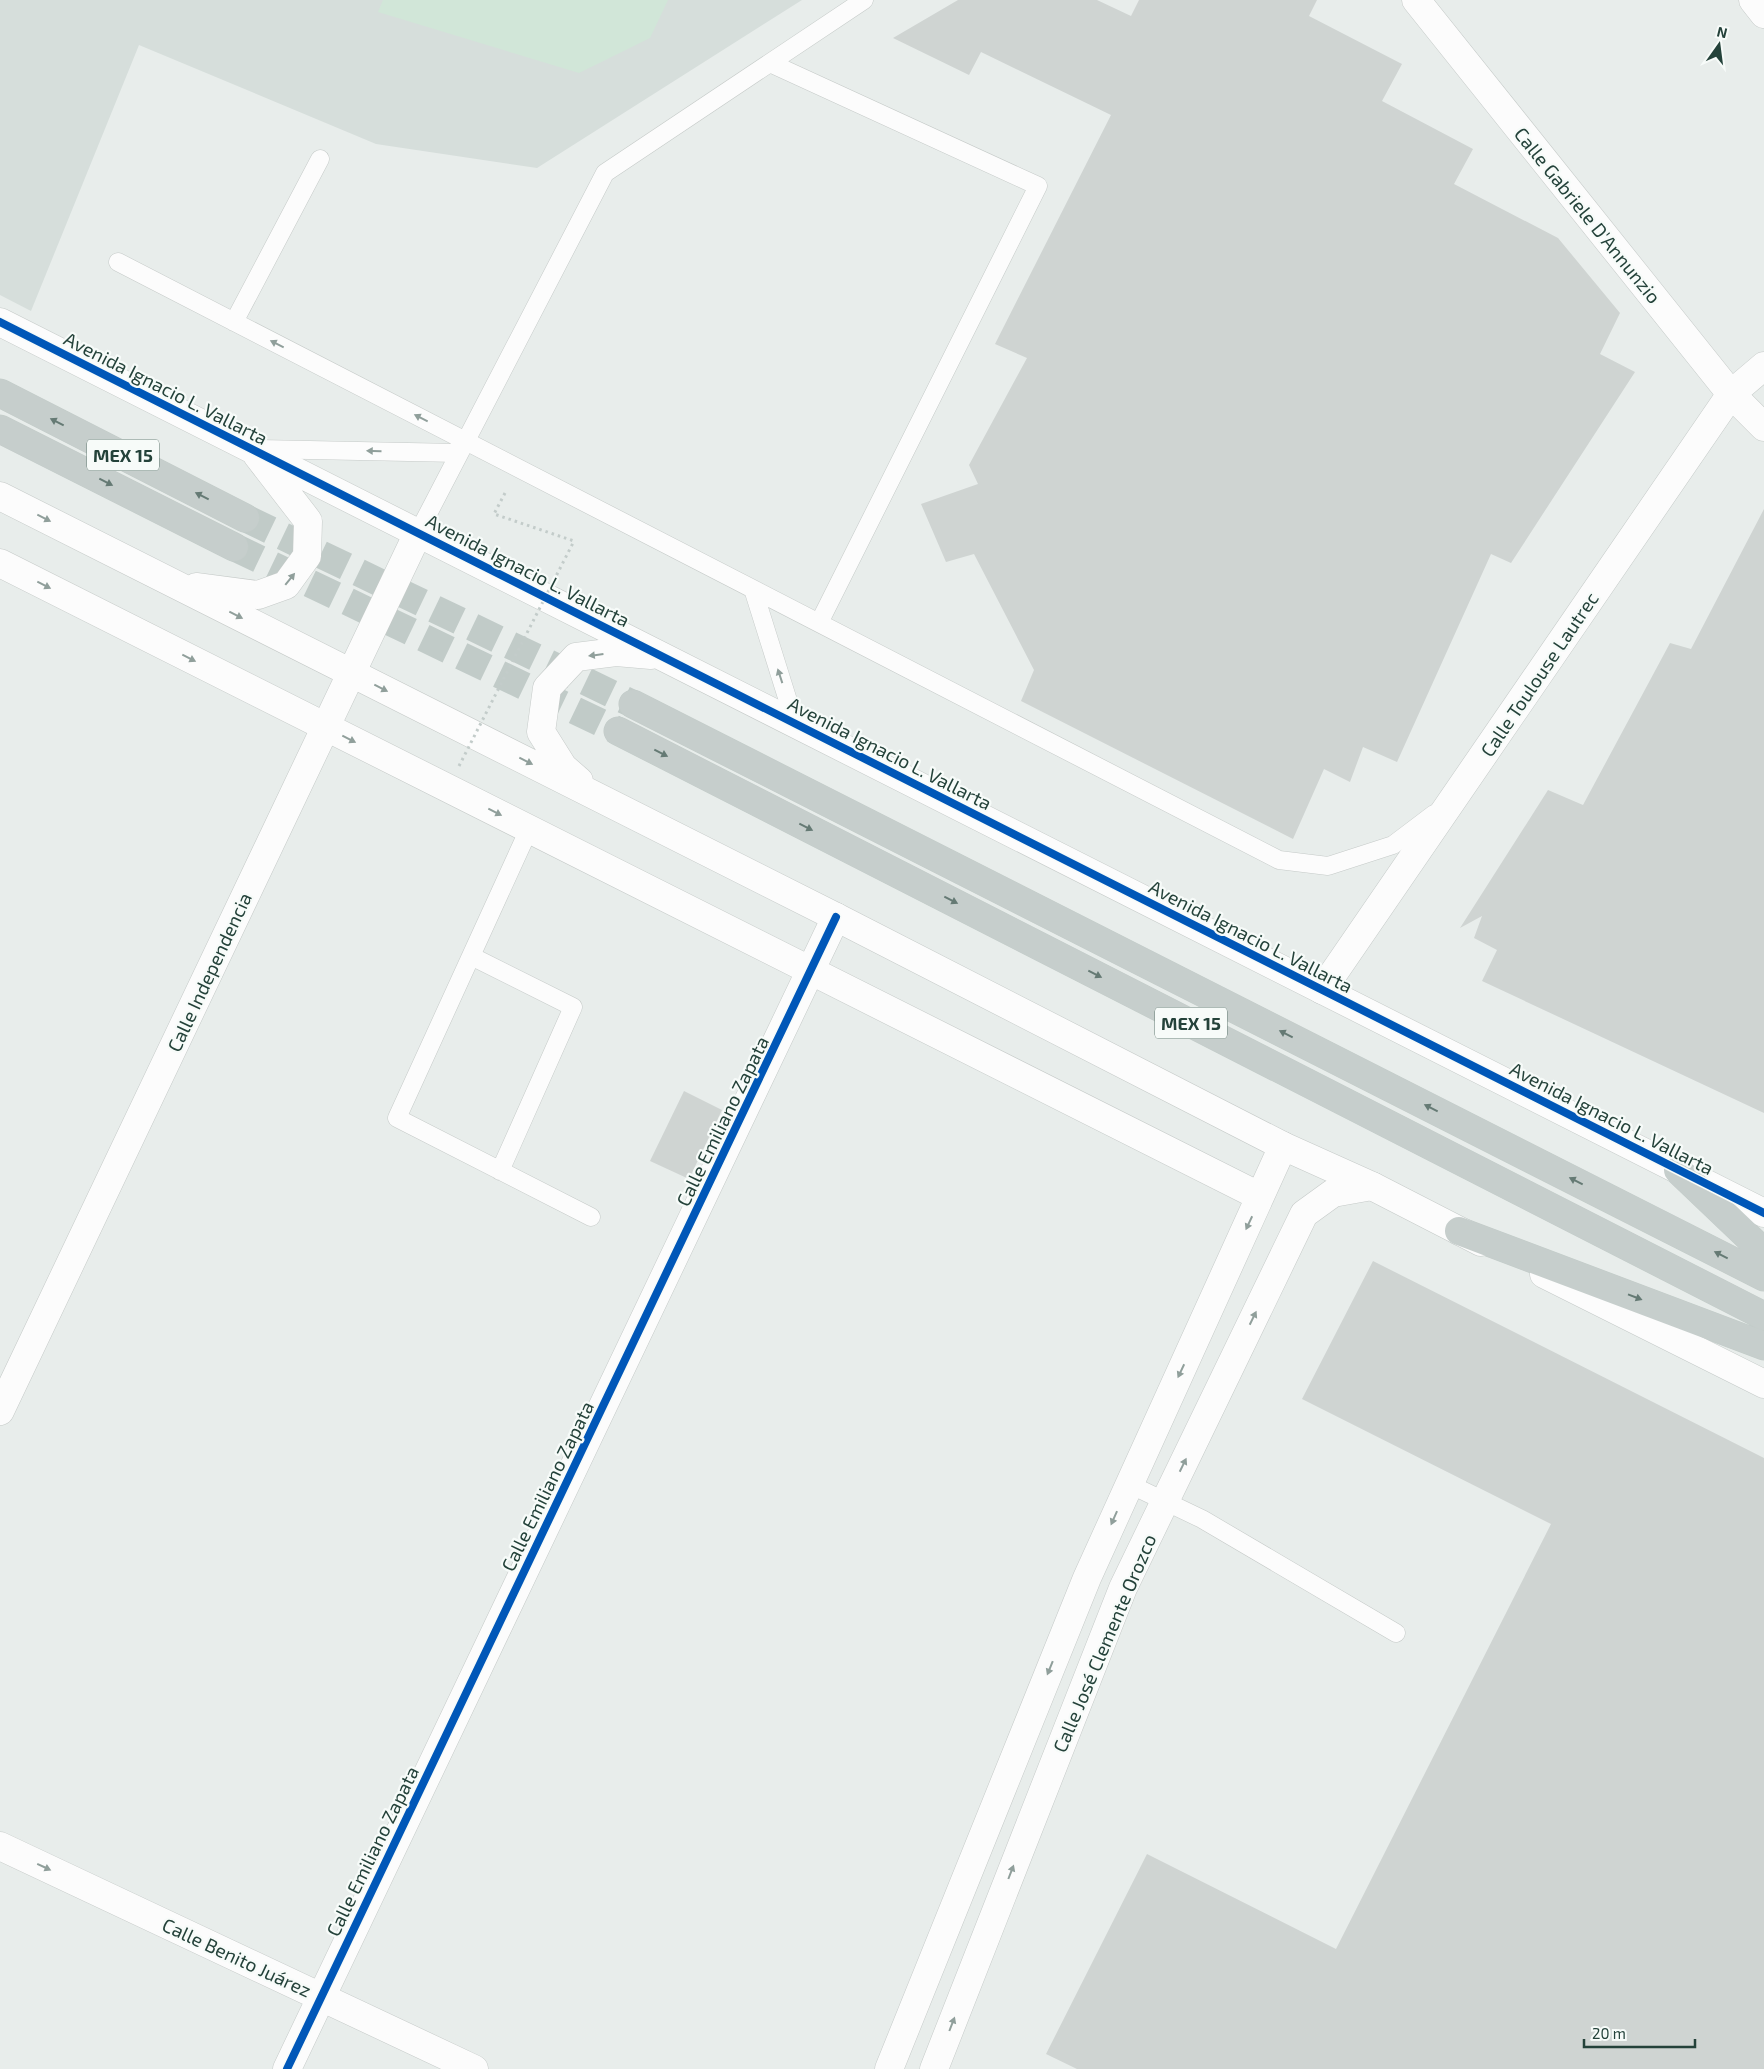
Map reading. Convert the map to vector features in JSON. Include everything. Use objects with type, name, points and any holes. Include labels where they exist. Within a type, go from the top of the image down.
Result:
[{"type":"highway","name":"MEX 15","points":[[0,392],[245,518]]},
{"type":"highway","name":"MEX 15","points":[[0,429],[234,547]]},
{"type":"highway","name":"MEX 15","points":[[633,704],[1764,1277]]},
{"type":"highway","name":"MEX 15","points":[[618,730],[1764,1316]]},
{"type":"highway","points":[[1678,1170],[1764,1252]]},
{"type":"highway","points":[[1459,1231],[1764,1346]]},
{"type":"street","name":"Calle Gabriele D'Annunzio","points":[[1416,0],[1731,394],[1764,427]]},
{"type":"street","points":[[1753,0],[1764,14]]},
{"type":"street","name":"Avenida Ignacio L. Vallarta","points":[[0,322],[1764,1213]]},
{"type":"street","name":"Calle Toulouse Lautrec","points":[[1322,990],[1731,394],[1764,366]]},
{"type":"street","points":[[177,585],[258,595],[286,585],[307,556],[308,521],[252,449]]},
{"type":"street","points":[[0,496],[836,917],[1283,1146],[1372,1186],[1764,1384]]},
{"type":"street","name":"Calle Independencia","points":[[0,1411],[418,533]]},
{"type":"street","points":[[0,564],[1259,1196]]},
{"type":"street","points":[[594,795],[563,767],[541,732],[547,688],[576,657],[616,652],[662,656]]},
{"type":"street","name":"Calle Emiliano Zapata","points":[[287,2069],[836,917]]},
{"type":"street","name":"Calle José Clemente Orozco","points":[[889,2069],[1087,1578],[1283,1146]]},
{"type":"street","name":"Calle José Clemente Orozco","points":[[934,2069],[1123,1588],[1304,1214],[1334,1193],[1372,1186]]},
{"type":"street","name":"Calle Benito Juárez","points":[[0,1846],[474,2069]]},
{"type":"lane","points":[[418,533],[605,173],[864,0]]},
{"type":"lane","points":[[770,63],[1038,186],[819,623]]},
{"type":"lane","points":[[234,322],[320,159]]},
{"type":"lane","points":[[118,262],[234,322],[461,447],[518,468],[1279,860],[1328,866],[1393,846],[1451,802]]},
{"type":"lane","points":[[252,449],[461,447]]},
{"type":"lane","points":[[752,589],[795,723]]},
{"type":"lane","points":[[529,829],[397,1118],[591,1217]]},
{"type":"lane","points":[[471,956],[573,1007],[500,1171]]},
{"type":"lane","points":[[1129,1484],[1202,1519],[1396,1633]]},
{"type":"path","points":[[459,766],[574,541],[494,514],[518,468]]},
{"type":"shaded area","points":[[0,0],[802,0],[537,168],[376,144],[139,45],[31,311],[0,295]]},
{"type":"green space","points":[[383,0],[668,0],[650,38],[579,73],[378,12]]},
{"type":"building","points":[[958,0],[1097,0],[1131,16],[1139,0],[1317,0],[1309,16],[1402,64],[1382,101],[1473,149],[1454,184],[1558,238],[1620,313],[1600,354],[1635,372],[1511,563],[1491,554],[1397,762],[1363,747],[1350,782],[1324,769],[1293,839],[1021,701],[1034,670],[974,554],[946,562],[921,504],[978,484],[969,465],[1027,358],[995,344],[1111,115],[981,52],[969,75],[893,38]]},
{"type":"building","points":[[1764,509],[1764,1113],[1482,981],[1497,950],[1474,938],[1482,916],[1460,928],[1548,790],[1583,805],[1670,643],[1691,649]]},
{"type":"building","points":[[684,1091],[722,1110],[689,1179],[650,1161]]},
{"type":"building","points":[[1373,1261],[1764,1458],[1764,2069],[1077,2069],[1046,2054],[1147,1854],[1336,1949],[1551,1524],[1302,1399]]},
{"type":"tunnel","points":[[245,518],[633,704]]},
{"type":"tunnel","points":[[234,547],[618,731]]},
{"type":"cycle path","points":[[0,322],[1764,1213]]},
{"type":"cycle path","points":[[287,2069],[836,917]]}]
